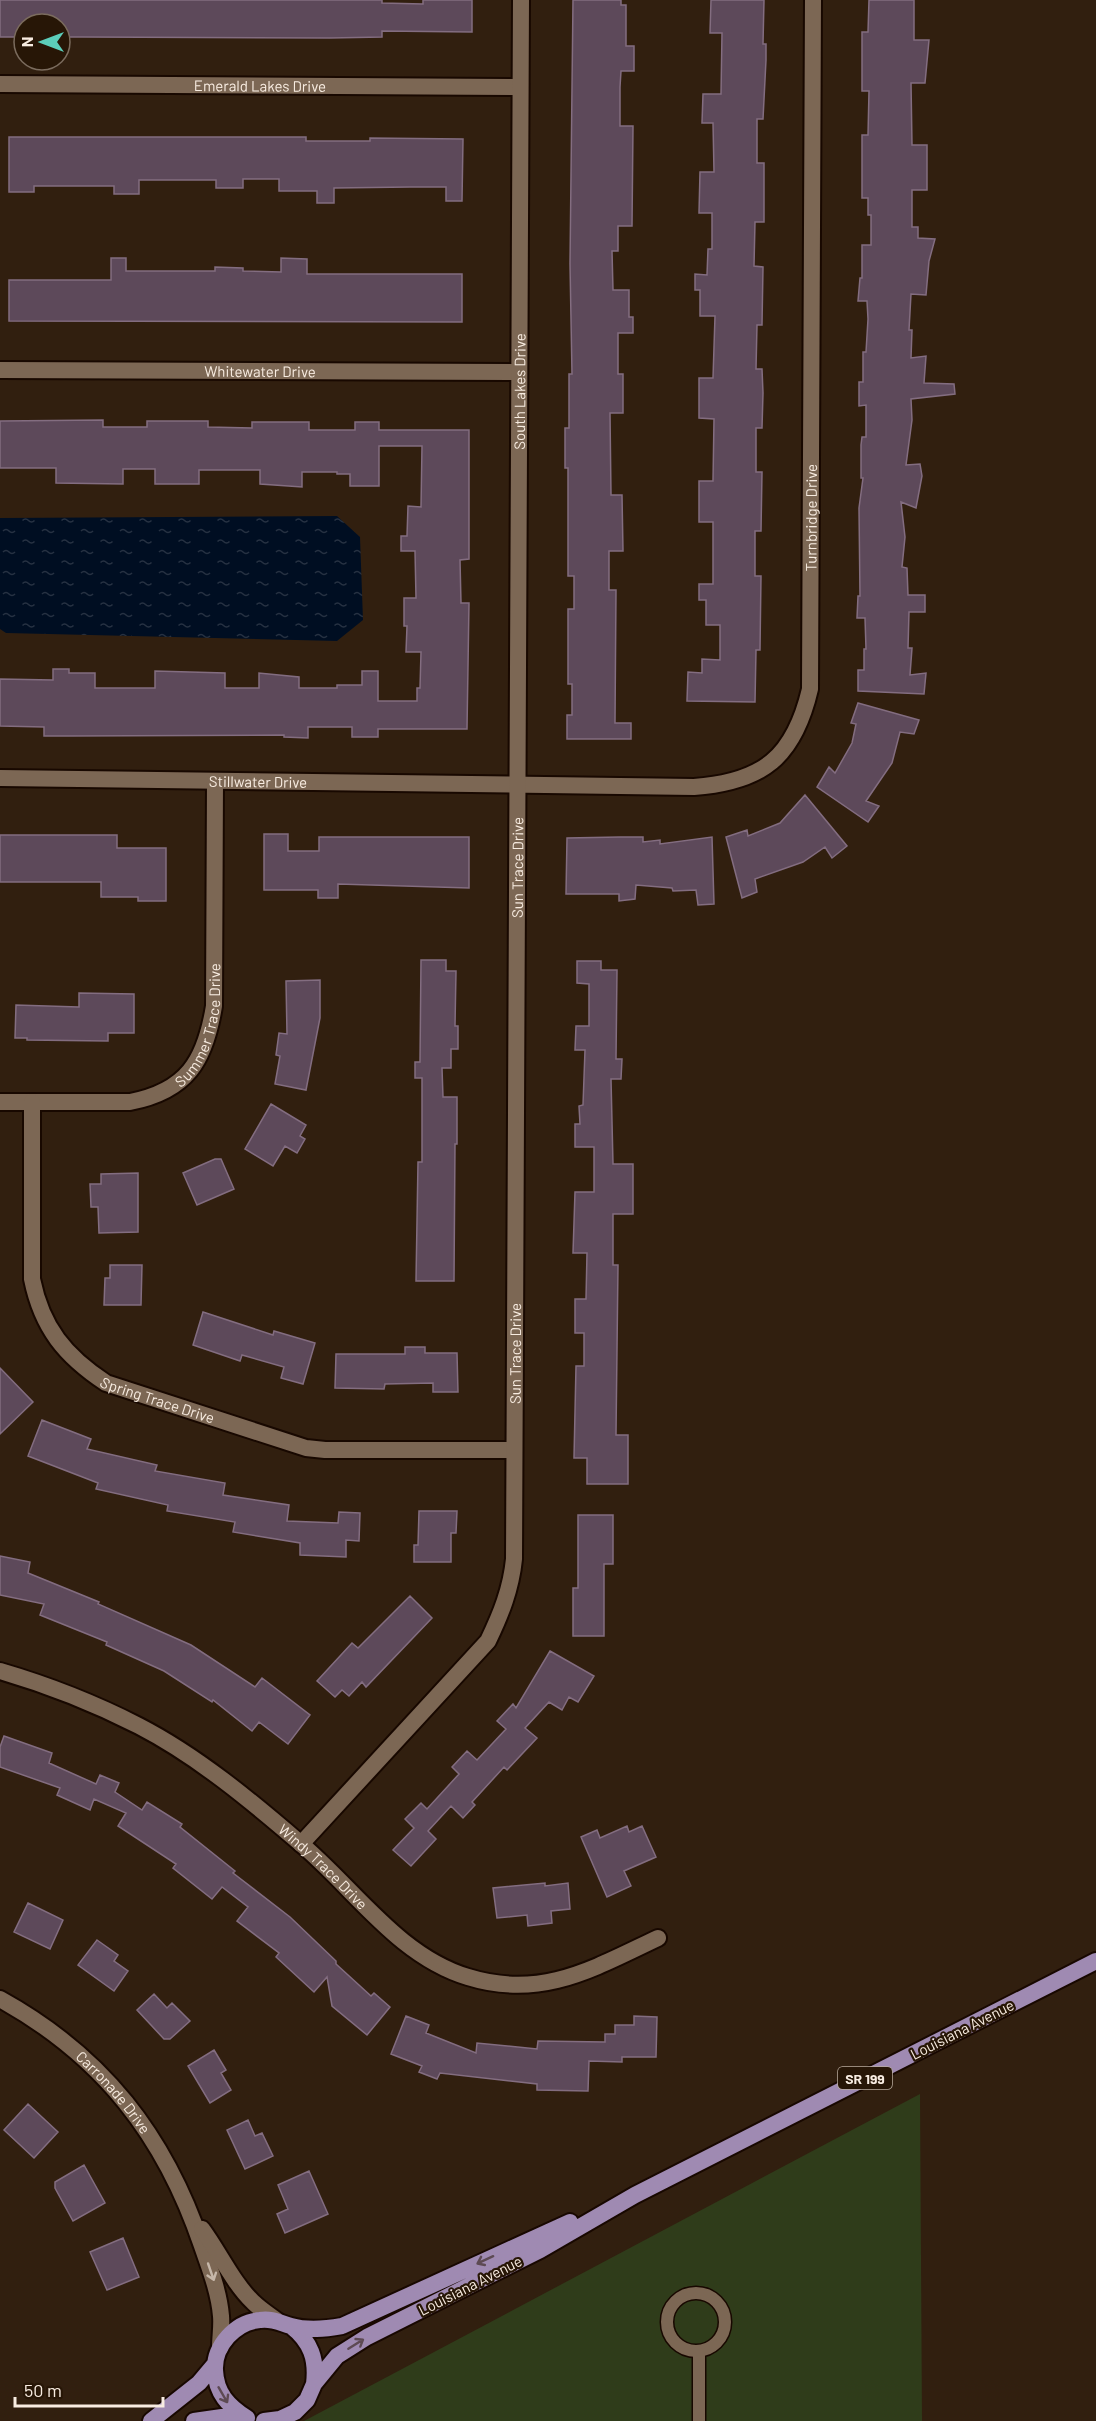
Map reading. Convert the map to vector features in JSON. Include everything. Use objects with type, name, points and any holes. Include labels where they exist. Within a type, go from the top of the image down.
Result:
[{"type":"main road","name":"Louisiana Avenue","points":[[194,2421],[222,2417],[280,2419],[295,2412],[307,2400],[314,2384],[337,2356],[358,2343],[540,2250],[635,2195],[1096,1961]]},
{"type":"main road","name":"Louisiana Avenue","points":[[151,2421],[198,2383],[230,2334],[243,2324],[259,2319],[324,2329],[342,2326],[505,2250],[635,2195]]},
{"type":"main road","points":[[283,2323],[304,2337],[312,2351],[316,2367],[314,2384]]},
{"type":"main road","points":[[217,2356],[216,2380],[221,2396],[232,2409],[258,2420]]},
{"type":"street","name":"South Lakes Drive","points":[[517,784],[520,0]]},
{"type":"street","name":"Turnbridge Drive","points":[[517,784],[694,787],[723,785],[748,777],[772,762],[792,741],[803,718],[810,689],[813,0]]},
{"type":"street","name":"Emerald Lakes Drive","points":[[0,84],[520,87]]},
{"type":"street","name":"Whitewater Drive","points":[[0,370],[519,372]]},
{"type":"street","name":"Stillwater Drive","points":[[0,778],[517,784]]},
{"type":"street","name":"Summer Trace Drive","points":[[0,1102],[130,1102],[150,1098],[181,1081],[202,1054],[209,1036],[214,1006],[215,781]]},
{"type":"street","name":"Sun Trace Drive","points":[[301,1844],[488,1641],[499,1620],[512,1582],[514,1559],[517,784]]},
{"type":"street","name":"Spring Trace Drive","points":[[32,1102],[32,1279],[36,1298],[50,1329],[60,1345],[86,1370],[106,1383],[306,1448],[325,1450],[514,1450]]},
{"type":"street","name":"Windy Trace Drive","points":[[0,1671],[48,1685],[140,1726],[180,1751],[222,1781],[301,1844],[415,1950],[440,1965],[468,1977],[528,1985],[554,1982],[579,1975],[658,1938]]},
{"type":"street","name":"Carronade Drive","points":[[0,1999],[59,2037],[103,2077],[135,2112],[159,2149],[192,2216],[215,2284],[222,2317],[217,2356]]},
{"type":"street","name":"Carronade Drive","points":[[192,2216],[220,2254],[237,2283],[253,2302],[283,2323]]},
{"type":"lane","points":[[691,2293],[709,2295],[717,2301],[726,2318],[722,2336],[716,2343],[699,2351],[680,2346],[668,2330],[669,2310],[682,2295],[691,2293]]},
{"type":"lane","points":[[699,2351],[699,2421]]},
{"type":"green space","points":[[920,2094],[922,2421],[304,2421]]},
{"type":"water","points":[[337,516],[360,537],[363,620],[337,641],[6,633],[0,629],[0,518]]},
{"type":"building","points":[[0,0],[382,0],[382,3],[423,4],[423,0],[472,0],[472,32],[382,31],[382,37],[330,38],[72,37],[72,12],[12,12],[12,37],[0,37]]},
{"type":"building","points":[[573,0],[621,0],[621,5],[626,5],[626,46],[634,46],[634,71],[621,71],[620,87],[620,126],[633,126],[632,226],[618,226],[618,251],[612,251],[613,290],[629,290],[629,317],[633,317],[633,333],[618,333],[618,374],[623,374],[623,413],[610,413],[611,495],[622,495],[623,551],[609,551],[609,590],[616,590],[615,723],[631,723],[631,739],[567,739],[567,715],[572,715],[572,684],[568,684],[568,609],[574,609],[574,576],[568,576],[568,468],[565,468],[565,428],[569,428],[569,374],[572,374],[570,264]]},
{"type":"building","points":[[711,0],[764,0],[763,44],[766,44],[766,60],[763,119],[757,119],[757,163],[764,163],[764,222],[755,222],[754,266],[763,267],[762,325],[757,325],[756,369],[762,369],[763,393],[762,428],[756,428],[756,472],[762,472],[761,531],[755,531],[755,576],[761,576],[760,650],[756,650],[755,702],[687,701],[688,672],[702,673],[702,659],[720,660],[720,625],[706,625],[706,600],[699,600],[699,584],[713,584],[713,522],[699,522],[699,481],[713,481],[714,419],[699,418],[699,378],[713,378],[715,316],[700,316],[700,290],[695,290],[695,274],[707,275],[708,249],[712,249],[712,213],[699,213],[700,172],[714,172],[713,123],[702,123],[703,94],[721,94],[722,33],[710,33]]},
{"type":"building","points":[[869,0],[914,0],[914,40],[929,40],[925,83],[911,83],[912,145],[927,145],[927,190],[912,190],[912,227],[918,227],[918,238],[935,239],[929,261],[926,295],[911,294],[909,330],[912,330],[911,358],[926,356],[924,383],[954,384],[955,394],[911,399],[912,420],[906,465],[920,464],[922,476],[916,508],[901,502],[905,537],[902,567],[907,568],[908,595],[925,595],[925,612],[909,612],[908,648],[912,648],[910,675],[926,673],[924,694],[858,691],[858,670],[864,670],[864,649],[866,649],[865,618],[857,618],[858,596],[860,596],[859,508],[863,478],[861,478],[861,445],[862,437],[866,437],[866,405],[859,406],[859,382],[863,382],[863,352],[866,352],[868,319],[867,301],[858,301],[860,278],[862,278],[862,245],[871,245],[871,215],[868,215],[868,198],[862,198],[862,135],[868,135],[869,91],[862,91],[862,32],[868,32]]},
{"type":"building","points":[[9,137],[306,137],[306,141],[370,141],[370,138],[463,139],[462,201],[446,201],[446,187],[334,188],[334,203],[317,203],[317,191],[279,191],[279,179],[243,179],[243,188],[216,188],[216,180],[139,180],[139,194],[114,194],[114,186],[34,186],[34,192],[9,192]]},
{"type":"building","points":[[111,258],[126,258],[126,271],[215,271],[215,267],[243,268],[243,271],[281,272],[281,258],[307,259],[307,274],[462,274],[462,322],[9,321],[9,280],[111,280]]},
{"type":"building","points":[[103,420],[103,427],[147,427],[147,421],[208,421],[208,427],[252,428],[252,422],[309,422],[309,430],[355,430],[355,422],[379,422],[379,430],[469,430],[469,559],[460,560],[461,603],[469,603],[467,729],[378,729],[378,737],[352,737],[352,727],[308,727],[308,738],[284,737],[284,735],[44,736],[44,727],[0,726],[0,679],[53,680],[53,669],[69,669],[69,673],[95,673],[95,688],[155,688],[155,671],[225,673],[225,688],[259,688],[259,673],[299,677],[299,688],[337,688],[337,685],[362,685],[362,671],[378,671],[378,701],[417,701],[417,688],[420,688],[421,652],[406,652],[407,626],[404,626],[404,598],[416,598],[415,551],[401,551],[401,536],[407,536],[408,506],[421,507],[422,446],[379,446],[379,486],[350,486],[350,474],[337,474],[337,472],[302,472],[302,487],[260,484],[260,470],[199,470],[199,484],[155,484],[155,469],[123,469],[123,484],[56,483],[56,468],[0,468],[0,421]]},
{"type":"building","points":[[858,703],[919,720],[914,734],[900,732],[892,763],[866,801],[879,806],[868,822],[817,787],[829,767],[835,773],[852,743],[856,724],[851,723]]},
{"type":"building","points":[[805,795],[847,846],[832,858],[825,847],[803,862],[755,879],[757,892],[742,898],[726,837],[747,830],[748,836],[780,823]]},
{"type":"building","points":[[264,834],[288,834],[288,851],[319,851],[319,837],[469,837],[469,888],[338,884],[338,898],[318,898],[318,890],[264,890]]},
{"type":"building","points":[[0,835],[117,835],[117,848],[166,848],[166,901],[138,901],[138,897],[101,897],[101,882],[0,882]]},
{"type":"building","points":[[643,837],[643,842],[660,840],[660,844],[712,837],[714,904],[698,905],[696,890],[673,891],[672,888],[636,885],[635,899],[619,901],[619,894],[566,894],[567,838]]},
{"type":"building","points":[[421,960],[446,960],[446,971],[456,971],[455,1026],[458,1026],[458,1049],[451,1049],[451,1068],[442,1068],[443,1097],[457,1097],[454,1281],[416,1281],[418,1162],[422,1162],[422,1078],[415,1078],[415,1062],[420,1062]]},
{"type":"building","points":[[577,961],[601,961],[601,970],[617,970],[616,1059],[622,1059],[621,1079],[611,1079],[613,1164],[633,1164],[633,1214],[613,1214],[613,1265],[618,1265],[616,1435],[628,1435],[628,1484],[587,1484],[587,1458],[574,1458],[576,1366],[584,1366],[584,1333],[575,1333],[575,1299],[586,1299],[587,1253],[573,1253],[575,1192],[594,1192],[594,1147],[575,1147],[575,1124],[580,1124],[579,1106],[583,1105],[585,1050],[575,1050],[576,1026],[589,1026],[589,984],[577,983]]},
{"type":"building","points":[[320,980],[320,1018],[306,1090],[275,1084],[280,1056],[276,1055],[279,1033],[287,1034],[286,981]]},
{"type":"building","points":[[79,993],[134,994],[134,1033],[108,1033],[108,1041],[15,1038],[16,1005],[79,1007]]},
{"type":"building","points":[[271,1104],[306,1125],[300,1136],[305,1139],[297,1153],[285,1146],[273,1166],[245,1149]]},
{"type":"building","points":[[215,1159],[221,1159],[234,1189],[197,1205],[183,1173]]},
{"type":"building","points":[[138,1173],[138,1232],[99,1233],[98,1207],[91,1207],[90,1184],[101,1184],[101,1174]]},
{"type":"building","points":[[110,1265],[142,1265],[141,1305],[104,1305],[105,1278],[110,1278]]},
{"type":"building","points":[[203,1312],[273,1335],[274,1331],[315,1343],[303,1384],[281,1378],[284,1367],[242,1355],[240,1361],[193,1345]]},
{"type":"building","points":[[405,1347],[425,1347],[425,1353],[457,1353],[458,1392],[433,1392],[433,1383],[385,1384],[384,1389],[335,1388],[336,1354],[405,1354]]},
{"type":"building","points":[[0,1368],[33,1402],[0,1434]]},
{"type":"building","points":[[42,1420],[91,1439],[87,1449],[157,1465],[155,1471],[225,1483],[223,1495],[289,1505],[287,1521],[338,1523],[339,1512],[360,1513],[359,1541],[346,1540],[346,1557],[300,1555],[300,1543],[233,1532],[235,1522],[167,1511],[168,1505],[96,1489],[98,1483],[28,1456]]},
{"type":"building","points":[[419,1511],[457,1511],[456,1533],[451,1533],[451,1562],[414,1562],[414,1545],[418,1545]]},
{"type":"building","points":[[578,1515],[613,1515],[613,1564],[604,1564],[604,1636],[573,1636],[573,1588],[578,1588]]},
{"type":"building","points":[[0,1556],[30,1562],[28,1573],[99,1602],[98,1604],[191,1645],[255,1687],[262,1678],[310,1715],[288,1744],[259,1722],[252,1731],[213,1700],[212,1702],[164,1671],[106,1645],[107,1642],[40,1615],[44,1604],[0,1595]]},
{"type":"building","points":[[410,1596],[432,1618],[366,1687],[362,1682],[349,1696],[342,1690],[335,1697],[317,1681],[352,1643],[358,1648]]},
{"type":"building","points":[[550,1651],[594,1676],[578,1702],[569,1697],[562,1710],[549,1702],[525,1728],[537,1738],[507,1770],[504,1767],[472,1802],[475,1805],[463,1818],[451,1806],[428,1831],[436,1839],[411,1866],[393,1850],[414,1828],[405,1819],[421,1803],[427,1809],[459,1774],[452,1767],[467,1751],[477,1760],[506,1729],[497,1721],[513,1704],[516,1708]]},
{"type":"building","points":[[4,1736],[52,1753],[49,1763],[96,1784],[100,1775],[119,1783],[115,1792],[142,1810],[147,1802],[182,1824],[180,1827],[235,1871],[233,1873],[290,1917],[371,1996],[374,1993],[390,2007],[367,2035],[332,2006],[327,1977],[314,1992],[276,1957],[279,1953],[237,1921],[248,1907],[222,1887],[212,1899],[173,1868],[176,1864],[118,1826],[126,1813],[94,1799],[90,1810],[57,1795],[60,1788],[0,1767],[0,1747]]},
{"type":"building","points":[[627,1826],[629,1832],[642,1826],[656,1857],[624,1871],[631,1886],[607,1897],[581,1837],[597,1830],[600,1838]]},
{"type":"building","points":[[545,1883],[545,1886],[568,1883],[570,1909],[551,1911],[552,1923],[528,1926],[527,1915],[497,1918],[493,1888]]},
{"type":"building","points":[[28,1903],[63,1920],[50,1949],[14,1932]]},
{"type":"building","points":[[97,1940],[118,1955],[114,1961],[128,1971],[114,1991],[78,1965]]},
{"type":"building","points":[[154,1994],[167,2008],[172,2003],[190,2021],[170,2039],[164,2039],[137,2010]]},
{"type":"building","points":[[406,2016],[429,2025],[426,2033],[476,2053],[477,2043],[537,2049],[538,2041],[605,2042],[605,2034],[615,2034],[615,2025],[634,2025],[634,2016],[657,2017],[656,2057],[622,2057],[622,2062],[589,2061],[588,2091],[537,2090],[537,2084],[440,2073],[437,2079],[419,2072],[422,2066],[391,2054]]},
{"type":"building","points":[[214,2050],[226,2070],[221,2073],[231,2090],[210,2103],[188,2066]]},
{"type":"building","points":[[28,2104],[58,2132],[34,2158],[4,2130]]},
{"type":"building","points":[[248,2120],[255,2136],[262,2133],[273,2156],[245,2169],[227,2130]]},
{"type":"building","points":[[84,2165],[105,2203],[73,2221],[55,2188],[55,2182]]},
{"type":"building","points":[[309,2171],[328,2214],[285,2233],[277,2214],[288,2209],[278,2185]]},
{"type":"building","points":[[123,2238],[139,2277],[107,2290],[90,2252]]}]
